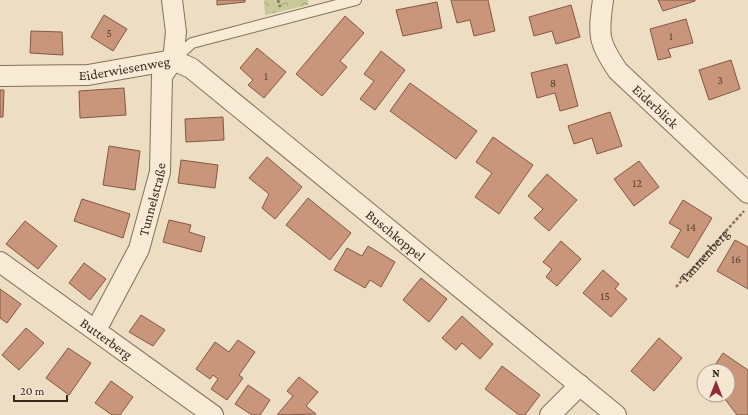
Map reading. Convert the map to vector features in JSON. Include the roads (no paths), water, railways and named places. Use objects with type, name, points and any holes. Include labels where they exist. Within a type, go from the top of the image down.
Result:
[{"type":"street","points":[[172,0],[176,32],[173,60]]},
{"type":"street","name":"Eiderblick","points":[[603,0],[599,36],[604,51],[618,71],[748,193]]},
{"type":"street","name":"Eiderwiesenweg","points":[[0,76],[88,74],[173,60]]},
{"type":"street","name":"Tunnelstraße","points":[[96,330],[139,249],[160,172],[162,76],[173,60]]},
{"type":"street","name":"Buschkoppel","points":[[173,60],[191,68],[616,415]]},
{"type":"street","name":"Butterberg","points":[[0,262],[213,415]]},
{"type":"street","points":[[550,415],[580,385]]},
{"type":"lane","name":"Eiderwiesenweg","points":[[173,60],[192,43],[356,0]]}]
